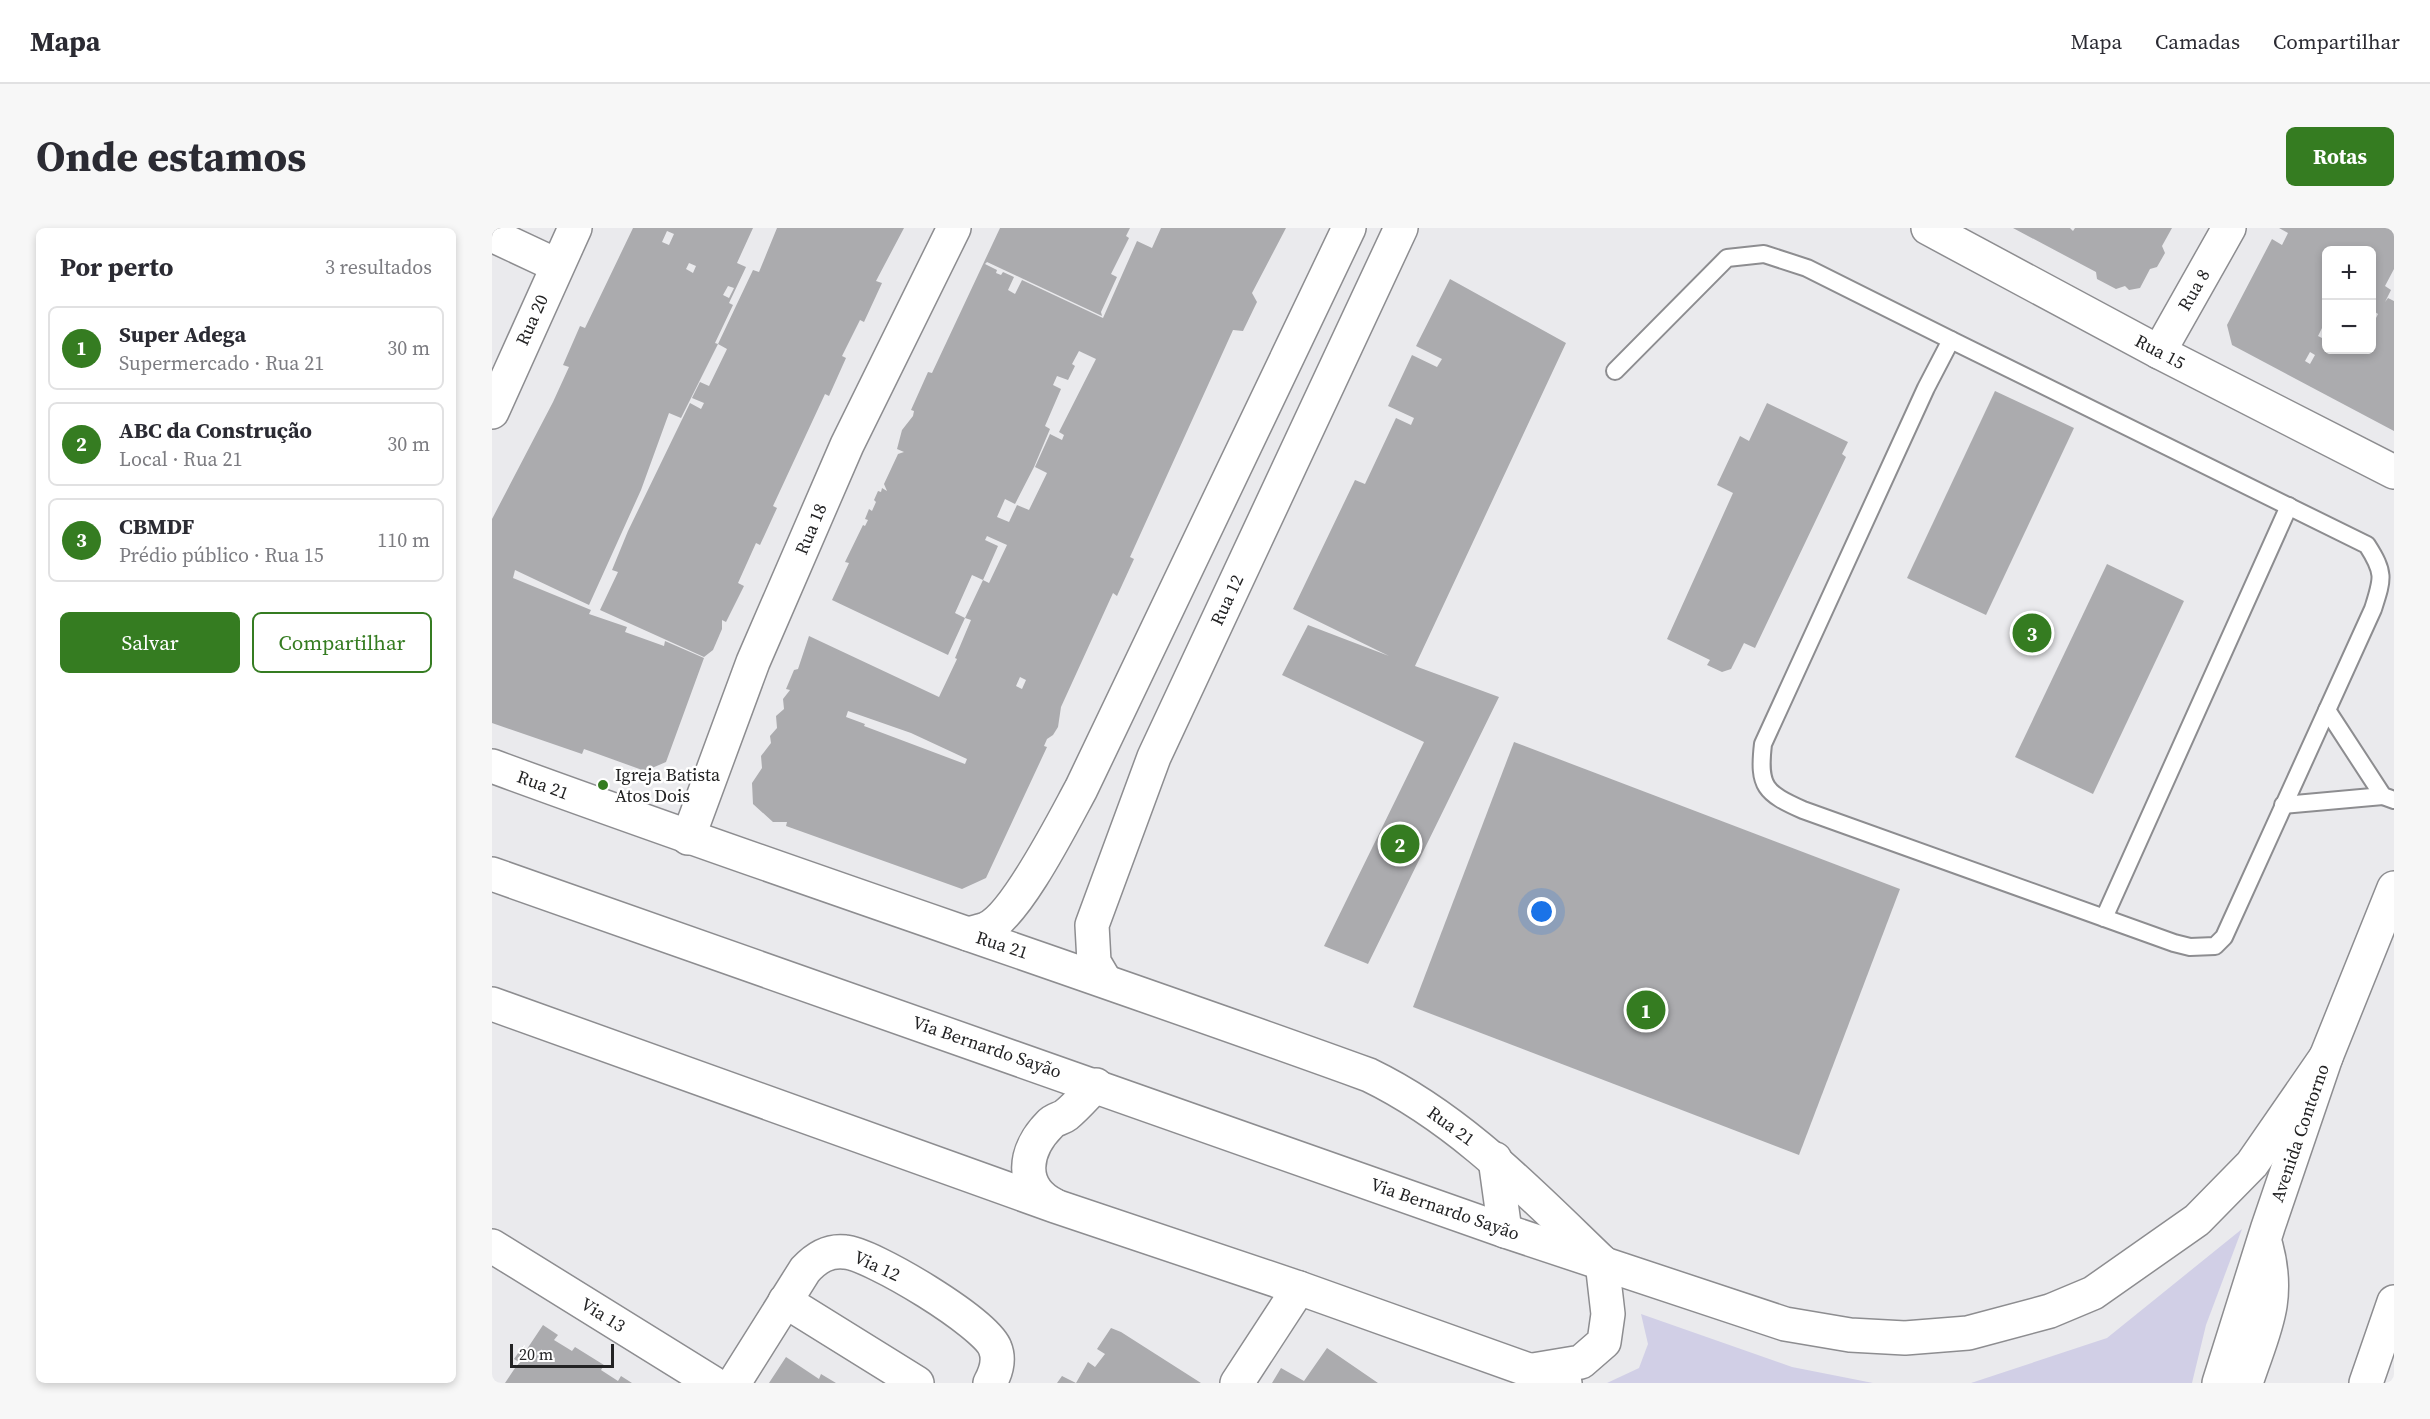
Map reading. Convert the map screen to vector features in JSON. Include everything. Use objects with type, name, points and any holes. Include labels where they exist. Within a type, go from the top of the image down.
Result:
[{"type":"street","name":"Rua 20","points":[[492,412],[556,265],[575,228]]},
{"type":"street","name":"Rua 18","points":[[688,838],[753,662],[843,455],[902,328],[954,228]]},
{"type":"street","points":[[968,934],[988,929],[1007,910],[1032,876],[1081,789],[1349,228]]},
{"type":"street","name":"Rua 12","points":[[1104,979],[1094,962],[1092,925],[1154,757],[1401,228]]},
{"type":"street","name":"Rua 15","points":[[1928,228],[2158,352],[2394,472]]},
{"type":"street","name":"Rua 8","points":[[2158,352],[2229,228]]},
{"type":"street","points":[[492,235],[556,265]]},
{"type":"street","name":"Rua 21","points":[[492,766],[688,838],[1104,979],[1369,1075],[1398,1089],[1495,1158],[1602,1262]]},
{"type":"street","name":"Via Bernardo Sayão","points":[[492,874],[1505,1231],[1785,1324],[1850,1335],[1905,1338],[1968,1333],[2013,1323],[2093,1293],[2197,1220],[2252,1164],[2326,1057]]},
{"type":"street","name":"Avenida Contorno","points":[[2219,1383],[2264,1239],[2326,1057],[2394,888]]},
{"type":"street","points":[[492,1004],[1055,1206],[1299,1288],[1565,1383]]},
{"type":"street","points":[[1055,1206],[1040,1198],[1032,1186],[1028,1168],[1033,1149],[1052,1121],[1064,1117],[1096,1085]]},
{"type":"street","points":[[1495,1158],[1505,1231]]},
{"type":"street","points":[[2246,1383],[2273,1301],[2272,1269],[2264,1239]]},
{"type":"street","name":"Via 13","points":[[492,1246],[713,1383]]},
{"type":"street","name":"Via 12","points":[[734,1383],[804,1270],[815,1258],[830,1252],[860,1255],[882,1265],[981,1328],[995,1346],[998,1356],[991,1382]]},
{"type":"street","points":[[1533,1370],[1581,1362],[1605,1342],[1608,1314],[1602,1262]]},
{"type":"street","points":[[1237,1383],[1299,1288]]},
{"type":"street","points":[[785,1301],[917,1383]]},
{"type":"street","points":[[2366,1383],[2394,1302]]},
{"type":"lane","points":[[1615,371],[1727,258],[1764,254],[1807,268],[2367,545],[2381,567],[2379,589],[2373,609],[2224,937],[2215,946],[2190,947],[1803,810],[1778,799],[1767,790],[1761,779],[1763,744],[1926,388],[1951,340]]},
{"type":"lane","points":[[2104,918],[2289,506]]},
{"type":"lane","points":[[2327,710],[2389,798]]},
{"type":"lane","points":[[2283,805],[2389,798]]},
{"type":"shaded area","points":[[2242,1229],[2206,1325],[2192,1383],[1971,1383],[2107,1338]]},
{"type":"shaded area","points":[[1641,1314],[1792,1367],[1873,1383],[1607,1383],[1639,1368],[1648,1344]]},
{"type":"building","points":[[633,228],[753,228],[737,263],[746,267],[729,303],[733,305],[715,343],[718,344],[681,418],[669,413],[641,490],[589,605],[515,570],[513,578],[591,610],[589,614],[627,627],[625,632],[664,646],[665,641],[704,658],[666,762],[645,771],[584,749],[582,754],[492,723],[492,519],[569,367],[563,365],[580,326],[585,328]],"holes":[[[667,231],[674,234],[669,245],[662,242]],[[689,263],[696,266],[693,273],[686,269]],[[728,286],[734,288],[729,298],[723,295]]]},
{"type":"building","points":[[777,228],[904,228],[876,281],[882,283],[864,322],[860,320],[842,356],[846,358],[829,396],[825,394],[773,506],[777,508],[760,545],[756,543],[738,583],[744,586],[726,622],[722,620],[722,629],[713,650],[704,657],[600,610],[618,572],[612,570],[628,531],[690,403],[701,409],[704,403],[692,398],[700,382],[709,386],[727,349],[718,344],[753,270],[759,272]]},
{"type":"building","points":[[1000,228],[1130,228],[1126,236],[1129,238],[1111,274],[1117,277],[1101,312],[1102,316],[987,262],[985,264],[997,270],[996,273],[1001,275],[1003,272],[1014,277],[1008,290],[1015,294],[1022,280],[1103,318],[1137,241],[1152,248],[1161,228],[1286,228],[1252,293],[1257,302],[1243,331],[1233,330],[1130,557],[1134,559],[1117,596],[1113,593],[1061,707],[1058,727],[1047,739],[1044,746],[1047,747],[986,878],[962,889],[786,826],[787,822],[773,822],[753,804],[752,783],[762,768],[761,756],[771,743],[770,736],[777,728],[776,716],[784,709],[783,699],[790,690],[786,689],[794,670],[798,669],[809,636],[939,697],[957,659],[955,658],[971,620],[965,618],[948,655],[832,600],[849,563],[845,562],[863,525],[865,526],[868,520],[865,519],[869,509],[872,511],[878,491],[881,492],[882,488],[887,491],[884,484],[898,454],[904,452],[897,449],[902,430],[913,416],[914,411],[911,410],[928,372],[932,373]],"holes":[[[1079,351],[1096,359],[1059,432],[1064,435],[1062,440],[1050,434],[1035,467],[1047,473],[1029,510],[1017,505],[1009,522],[997,517],[1005,499],[1015,504],[1034,467],[1050,429],[1045,426],[1061,389],[1053,385],[1057,376],[1068,380],[1075,366],[1072,364]],[[987,536],[1007,545],[989,583],[983,580],[998,546],[985,540]],[[972,575],[983,580],[965,618],[955,613]],[[1020,677],[1026,680],[1022,689],[1016,686]],[[848,711],[911,733],[967,759],[965,764],[846,717]]]},
{"type":"building","points":[[2013,228],[2070,228],[2073,231],[2075,228],[2172,228],[2162,246],[2165,253],[2157,267],[2150,269],[2140,288],[2129,290],[2125,286],[2116,289],[2097,279],[2096,272]]},
{"type":"building","points":[[2279,228],[2394,228],[2394,269],[2385,286],[2391,290],[2385,302],[2388,298],[2394,301],[2394,431],[2232,345],[2227,325],[2272,239],[2282,245],[2288,233]],"holes":[[[2310,352],[2315,355],[2310,364],[2305,361]]]},
{"type":"building","points":[[1450,279],[1566,343],[1415,666],[1499,697],[1368,964],[1324,946],[1424,742],[1282,675],[1308,625],[1389,656],[1293,609],[1355,480],[1365,484],[1396,418],[1411,425],[1414,418],[1388,406],[1412,355],[1437,367],[1442,359],[1416,346]]},
{"type":"building","points":[[1995,391],[2074,428],[1986,615],[1907,578]]},
{"type":"building","points":[[1767,403],[1848,442],[1842,454],[1846,457],[1755,648],[1744,643],[1731,669],[1722,672],[1707,665],[1710,660],[1667,639],[1733,493],[1717,485],[1740,436],[1749,441]]},
{"type":"building","points":[[2107,564],[2184,601],[2093,794],[2015,757]]},
{"type":"building","points":[[1514,742],[1900,889],[1799,1155],[1413,1007]]},
{"type":"building","points":[[543,1325],[558,1335],[554,1340],[572,1351],[575,1347],[604,1365],[601,1370],[618,1381],[621,1376],[632,1383],[505,1383],[519,1362],[514,1359],[523,1346],[527,1349]]},
{"type":"building","points":[[1111,1328],[1121,1332],[1201,1383],[1076,1383],[1088,1362],[1095,1367],[1105,1354],[1097,1349]]},
{"type":"building","points":[[1327,1348],[1378,1383],[1272,1383],[1281,1368],[1304,1381]]},
{"type":"building","points":[[786,1357],[819,1379],[821,1374],[836,1383],[769,1383]]},
{"type":"building","points":[[1062,1376],[1076,1383],[1057,1383]]},
{"type":"place","name":"CBMDF","points":[[2032,633]]},
{"type":"place","name":"Igreja Batista Atos Dois","points":[[603,785]]},
{"type":"place","name":"ABC da Construção","points":[[1400,844]]},
{"type":"place","name":"Super Adega","points":[[1646,1010]]}]
